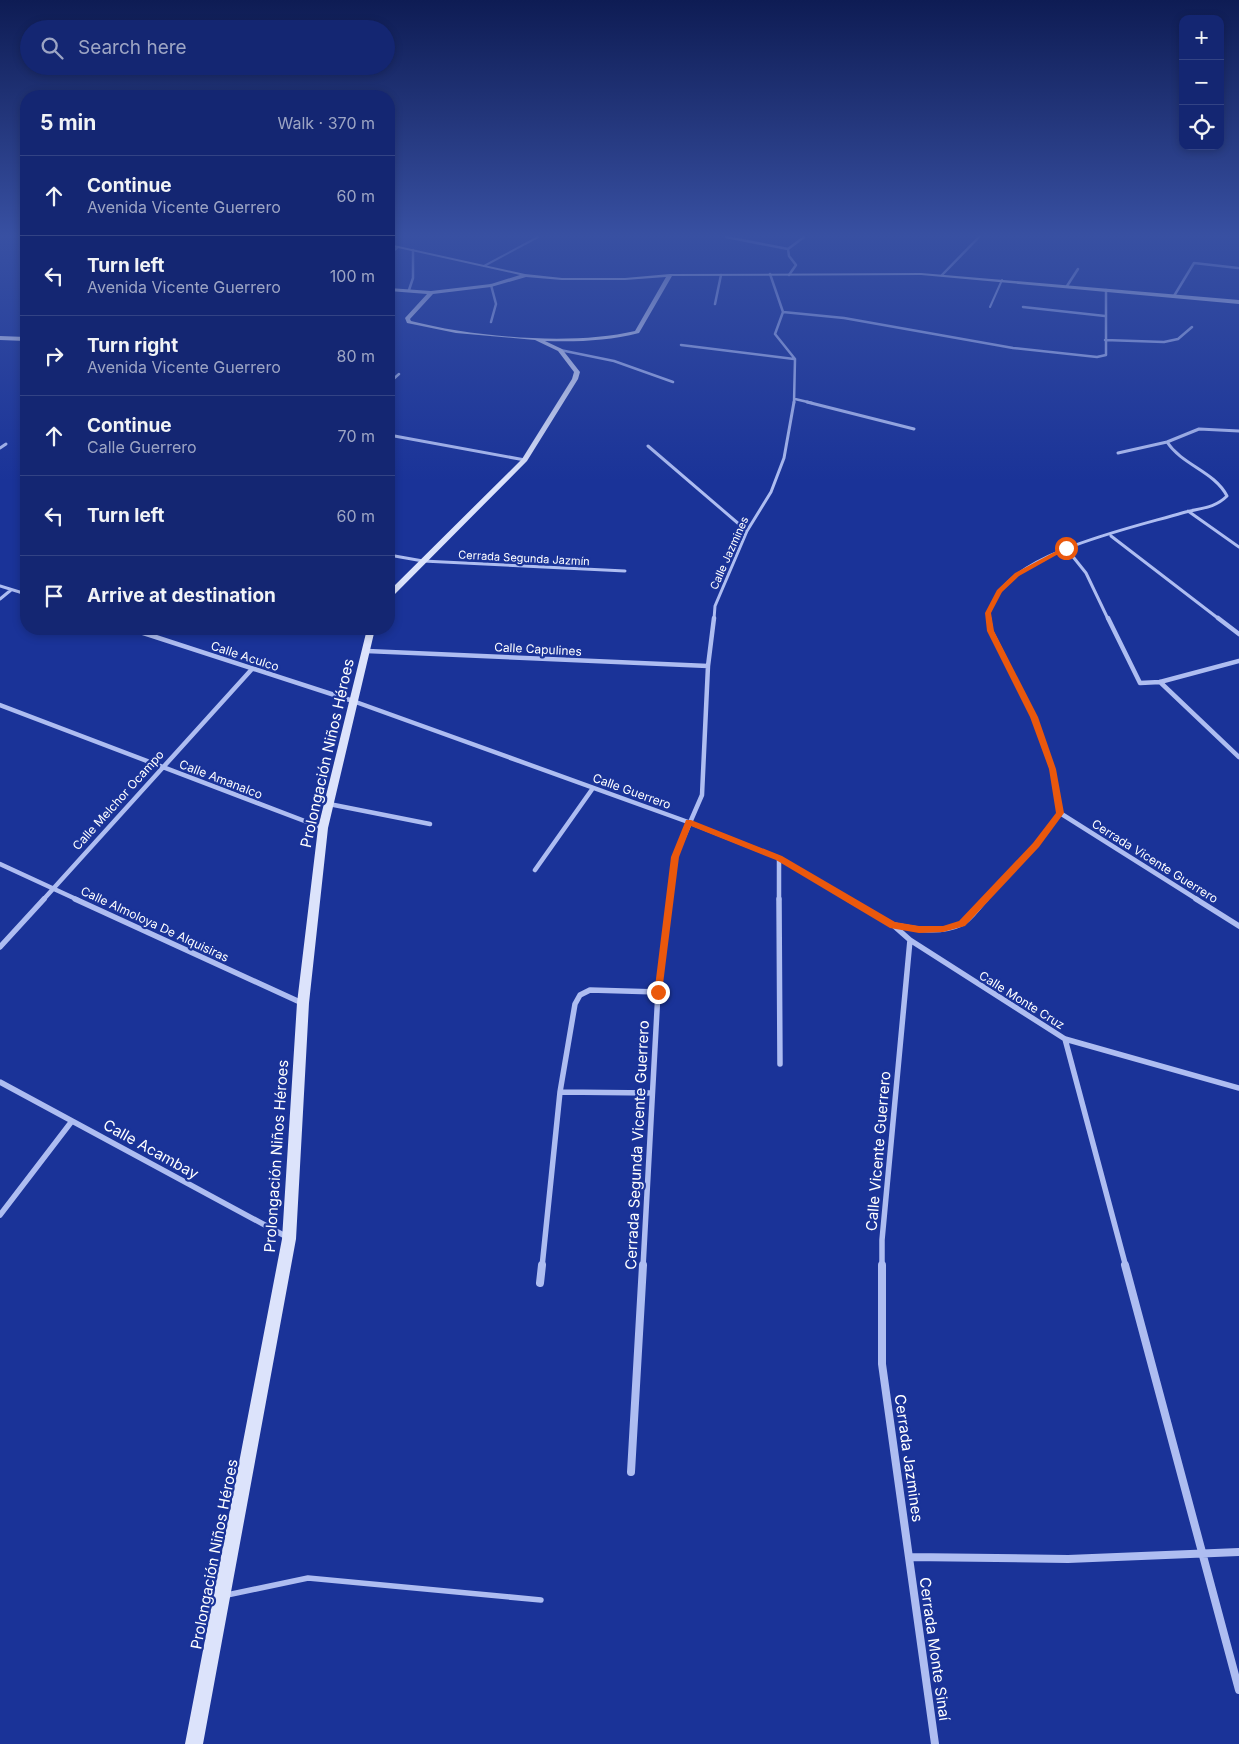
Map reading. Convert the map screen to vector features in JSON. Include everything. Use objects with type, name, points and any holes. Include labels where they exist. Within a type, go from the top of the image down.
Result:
[{"type":"street","points":[[408,318],[409,322],[469,333],[537,339],[623,336],[637,332],[645,318]]},
{"type":"street","points":[[780,318],[775,334],[795,359]]},
{"type":"street","points":[[846,318],[1013,348],[1103,357],[1106,355],[1105,318]]},
{"type":"street","points":[[1105,340],[1164,342],[1178,339],[1192,327]]},
{"type":"street","points":[[0,338],[20,339]]},
{"type":"street","points":[[537,339],[560,350],[614,361],[674,382]]},
{"type":"street","points":[[681,345],[795,359]]},
{"type":"street","points":[[395,588],[525,460],[576,379],[578,372],[560,350]]},
{"type":"street","name":"Calle Jazmines","points":[[688,822],[699,806],[702,795],[708,666],[715,606],[746,530],[771,492],[784,458],[794,399],[795,359]]},
{"type":"street","points":[[395,378],[399,374]]},
{"type":"street","points":[[794,399],[914,429]]},
{"type":"street","points":[[1118,453],[1167,442],[1199,429],[1239,431]]},
{"type":"street","points":[[395,436],[525,460]]},
{"type":"street","points":[[893,925],[919,930],[943,929],[962,924],[1036,845],[1060,813],[1052,769],[1034,717],[990,631],[988,613],[999,591],[1017,574],[1066,548],[1111,536],[1188,511],[1218,505],[1227,496],[1220,484],[1176,454],[1167,442]]},
{"type":"street","points":[[0,448],[6,444]]},
{"type":"street","points":[[648,446],[746,530]]},
{"type":"street","points":[[1188,511],[1239,547]]},
{"type":"street","points":[[1111,536],[1239,634]]},
{"type":"street","points":[[1066,548],[1086,573],[1140,683],[1160,682],[1239,661]]},
{"type":"street","name":"Cerrada Segunda Jazmín","points":[[395,556],[423,561],[625,572]]},
{"type":"street","points":[[0,586],[20,592]]},
{"type":"street","points":[[0,599],[11,590]]},
{"type":"street","name":"Calle Aculco","points":[[150,635],[353,702]]},
{"type":"street","name":"Prolongación Niños Héroes","points":[[194,1744],[290,1239],[302,1003],[323,828],[367,651],[369,635]]},
{"type":"street","name":"Calle Capulines","points":[[367,651],[708,666]]},
{"type":"street","name":"Calle Melchor Ocampo","points":[[0,947],[252,668]]},
{"type":"street","points":[[1160,682],[1239,757]]},
{"type":"street","name":"Calle Guerrero","points":[[353,702],[688,822],[779,858],[893,925]]},
{"type":"street","name":"Calle Amanalco","points":[[0,705],[323,828]]},
{"type":"street","points":[[535,870],[593,788]]},
{"type":"street","points":[[329,804],[430,824]]},
{"type":"street","name":"Cerrada Vicente Guerrero","points":[[1060,813],[1239,926]]},
{"type":"street","name":"Cerrada Segunda Vicente Guerrero","points":[[631,1472],[658,992],[675,857],[688,822]]},
{"type":"street","points":[[779,858],[780,1064]]},
{"type":"street","name":"Calle Almoloya De Alquisiras","points":[[0,864],[302,1003]]},
{"type":"street","name":"Calle Monte Cruz","points":[[893,925],[910,940],[1065,1039],[1239,1088]]},
{"type":"street","name":"Calle Vicente Guerrero","points":[[882,1364],[882,1240],[910,940]]},
{"type":"street","points":[[540,1283],[560,1092],[575,1004],[580,995],[590,990],[658,992]]},
{"type":"street","points":[[1065,1039],[1168,1416],[1201,1552],[1239,1690]]},
{"type":"street","name":"Calle Acambay","points":[[0,1082],[290,1239]]},
{"type":"street","points":[[560,1092],[652,1093]]},
{"type":"street","points":[[0,1216],[72,1121]]},
{"type":"street","name":"Cerrada Jazmines","points":[[882,1364],[909,1557]]},
{"type":"street","points":[[909,1557],[1068,1559],[1201,1552],[1239,1552]]},
{"type":"street","name":"Cerrada Monte Sinaí","points":[[909,1557],[935,1744]]},
{"type":"lane","points":[[222,1596],[308,1578],[542,1600]]},
{"type":"route","points":[[658,992],[675,857],[688,822],[779,858],[893,925],[919,930],[943,929],[962,924],[1036,845],[1060,813],[1052,769],[1034,717],[1004,655],[990,631],[988,613],[999,591],[1017,574],[1066,548]]}]
